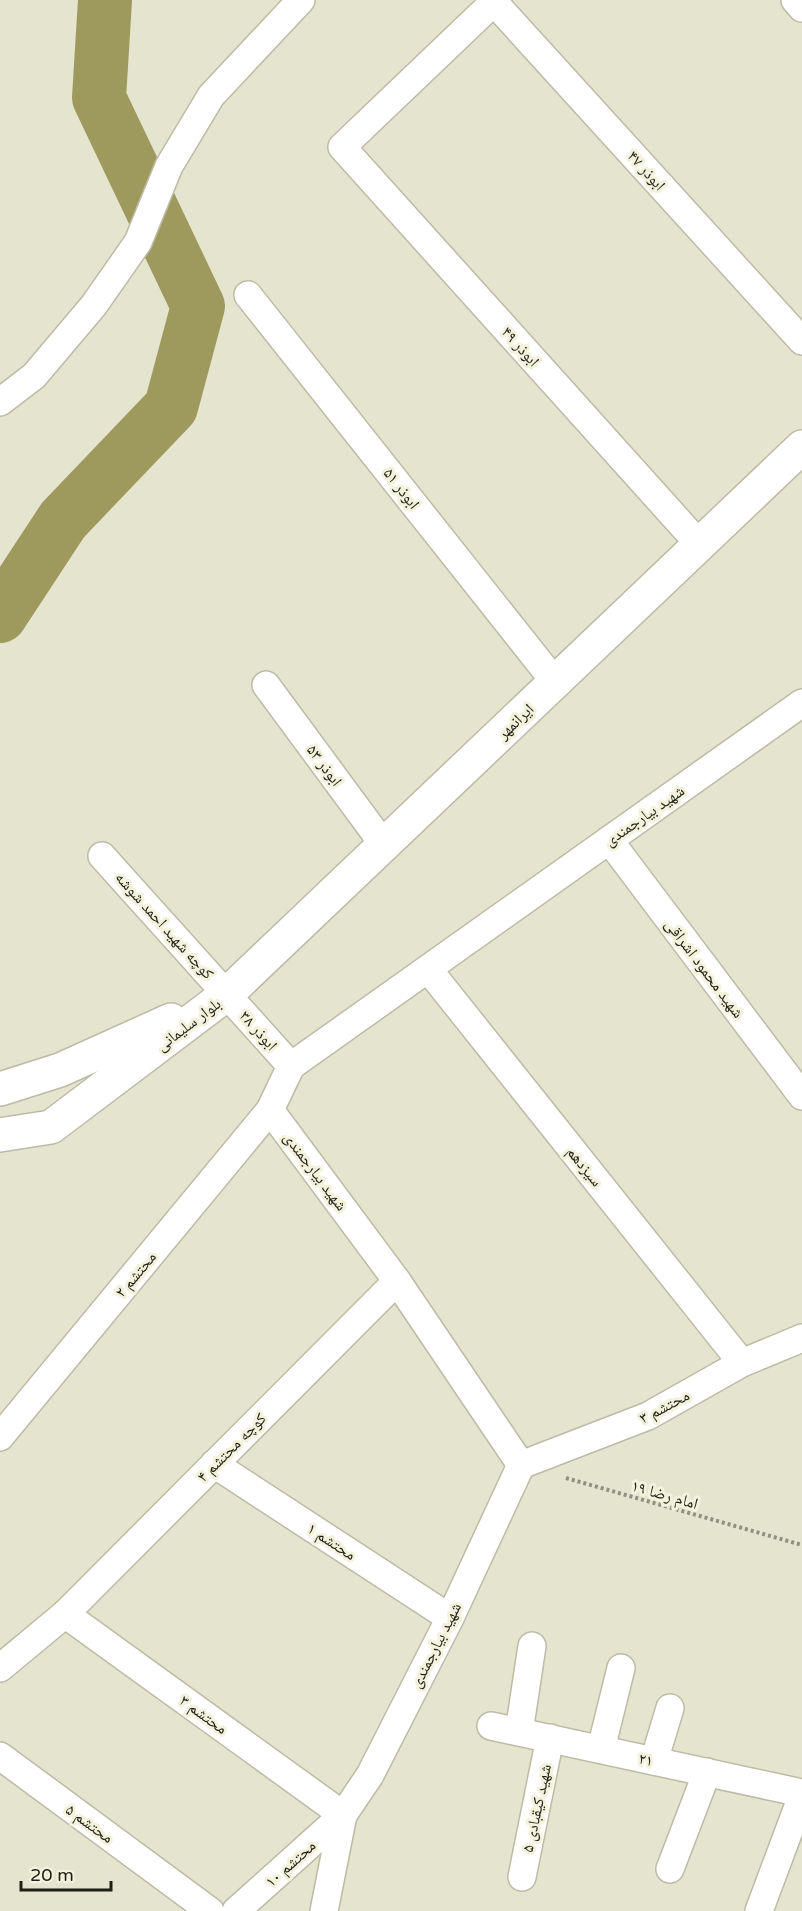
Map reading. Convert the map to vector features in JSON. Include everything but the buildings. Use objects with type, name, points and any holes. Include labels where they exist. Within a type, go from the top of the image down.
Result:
[{"type":"main road","name":"ایرانمهر","points":[[227,994],[802,447]]},
{"type":"main road","name":"بلوار سلیمانی","points":[[0,1089],[60,1070],[227,994]]},
{"type":"main road","name":"بلوار سلیمانی","points":[[0,1135],[51,1127],[227,994]]},
{"type":"street","points":[[0,402],[34,376],[94,304],[138,242],[169,166],[211,96],[301,0]]},
{"type":"street","points":[[795,0],[802,8]]},
{"type":"street","name":"ابوذر ۴۹","points":[[494,1],[342,147],[700,545]]},
{"type":"street","name":"ابوذر ۴۷","points":[[494,1],[802,341]]},
{"type":"street","name":"ابوذر ۵۱","points":[[248,295],[555,682]]},
{"type":"street","name":"۵۳ ابوذر","points":[[266,686],[384,844]]},
{"type":"street","name":"شهید بیارجمندی","points":[[343,1815],[370,1775],[450,1618],[521,1465],[397,1281],[270,1110],[291,1066],[801,706]]},
{"type":"street","name":"شهید محمود اشراقی","points":[[609,840],[802,1096]]},
{"type":"street","name":"کوچه شهید احمد شوشه","points":[[102,856],[227,994]]},
{"type":"street","name":"سیزدهم","points":[[428,969],[742,1363]]},
{"type":"street","name":"ابوذر ۳۸","points":[[227,994],[291,1066]]},
{"type":"street","name":"۲ محتشم","points":[[0,1437],[270,1110]]},
{"type":"street","name":"کوچه محتشم ۴","points":[[0,1668],[65,1614],[397,1281]]},
{"type":"street","name":"محتشم ۳","points":[[521,1465],[648,1416],[742,1363],[802,1338]]},
{"type":"street","name":"محتشم ۱","points":[[214,1464],[450,1618]]},
{"type":"street","name":"محتشم ۳","points":[[65,1614],[343,1815]]},
{"type":"street","points":[[519,1732],[532,1646]]},
{"type":"street","points":[[601,1749],[621,1668]]},
{"type":"street","points":[[654,1761],[670,1708]]},
{"type":"street","name":"۲۱","points":[[491,1726],[802,1794]]},
{"type":"street","name":"۵ شهید کیقبادی","points":[[522,1877],[550,1738]]},
{"type":"street","name":"محتشم ۵","points":[[0,1756],[210,1911]]},
{"type":"street","points":[[670,1869],[707,1772]]},
{"type":"street","points":[[759,1911],[802,1794]]},
{"type":"street","points":[[324,1911],[343,1815]]},
{"type":"street","name":"۱۰ محتشم","points":[[236,1911],[343,1815]]},
{"type":"path","name":"امام رضا ۱۹","points":[[521,1465],[802,1545]]},
{"type":"waterway","points":[[0,616],[63,520],[171,407],[198,306],[99,98],[105,0]]}]
